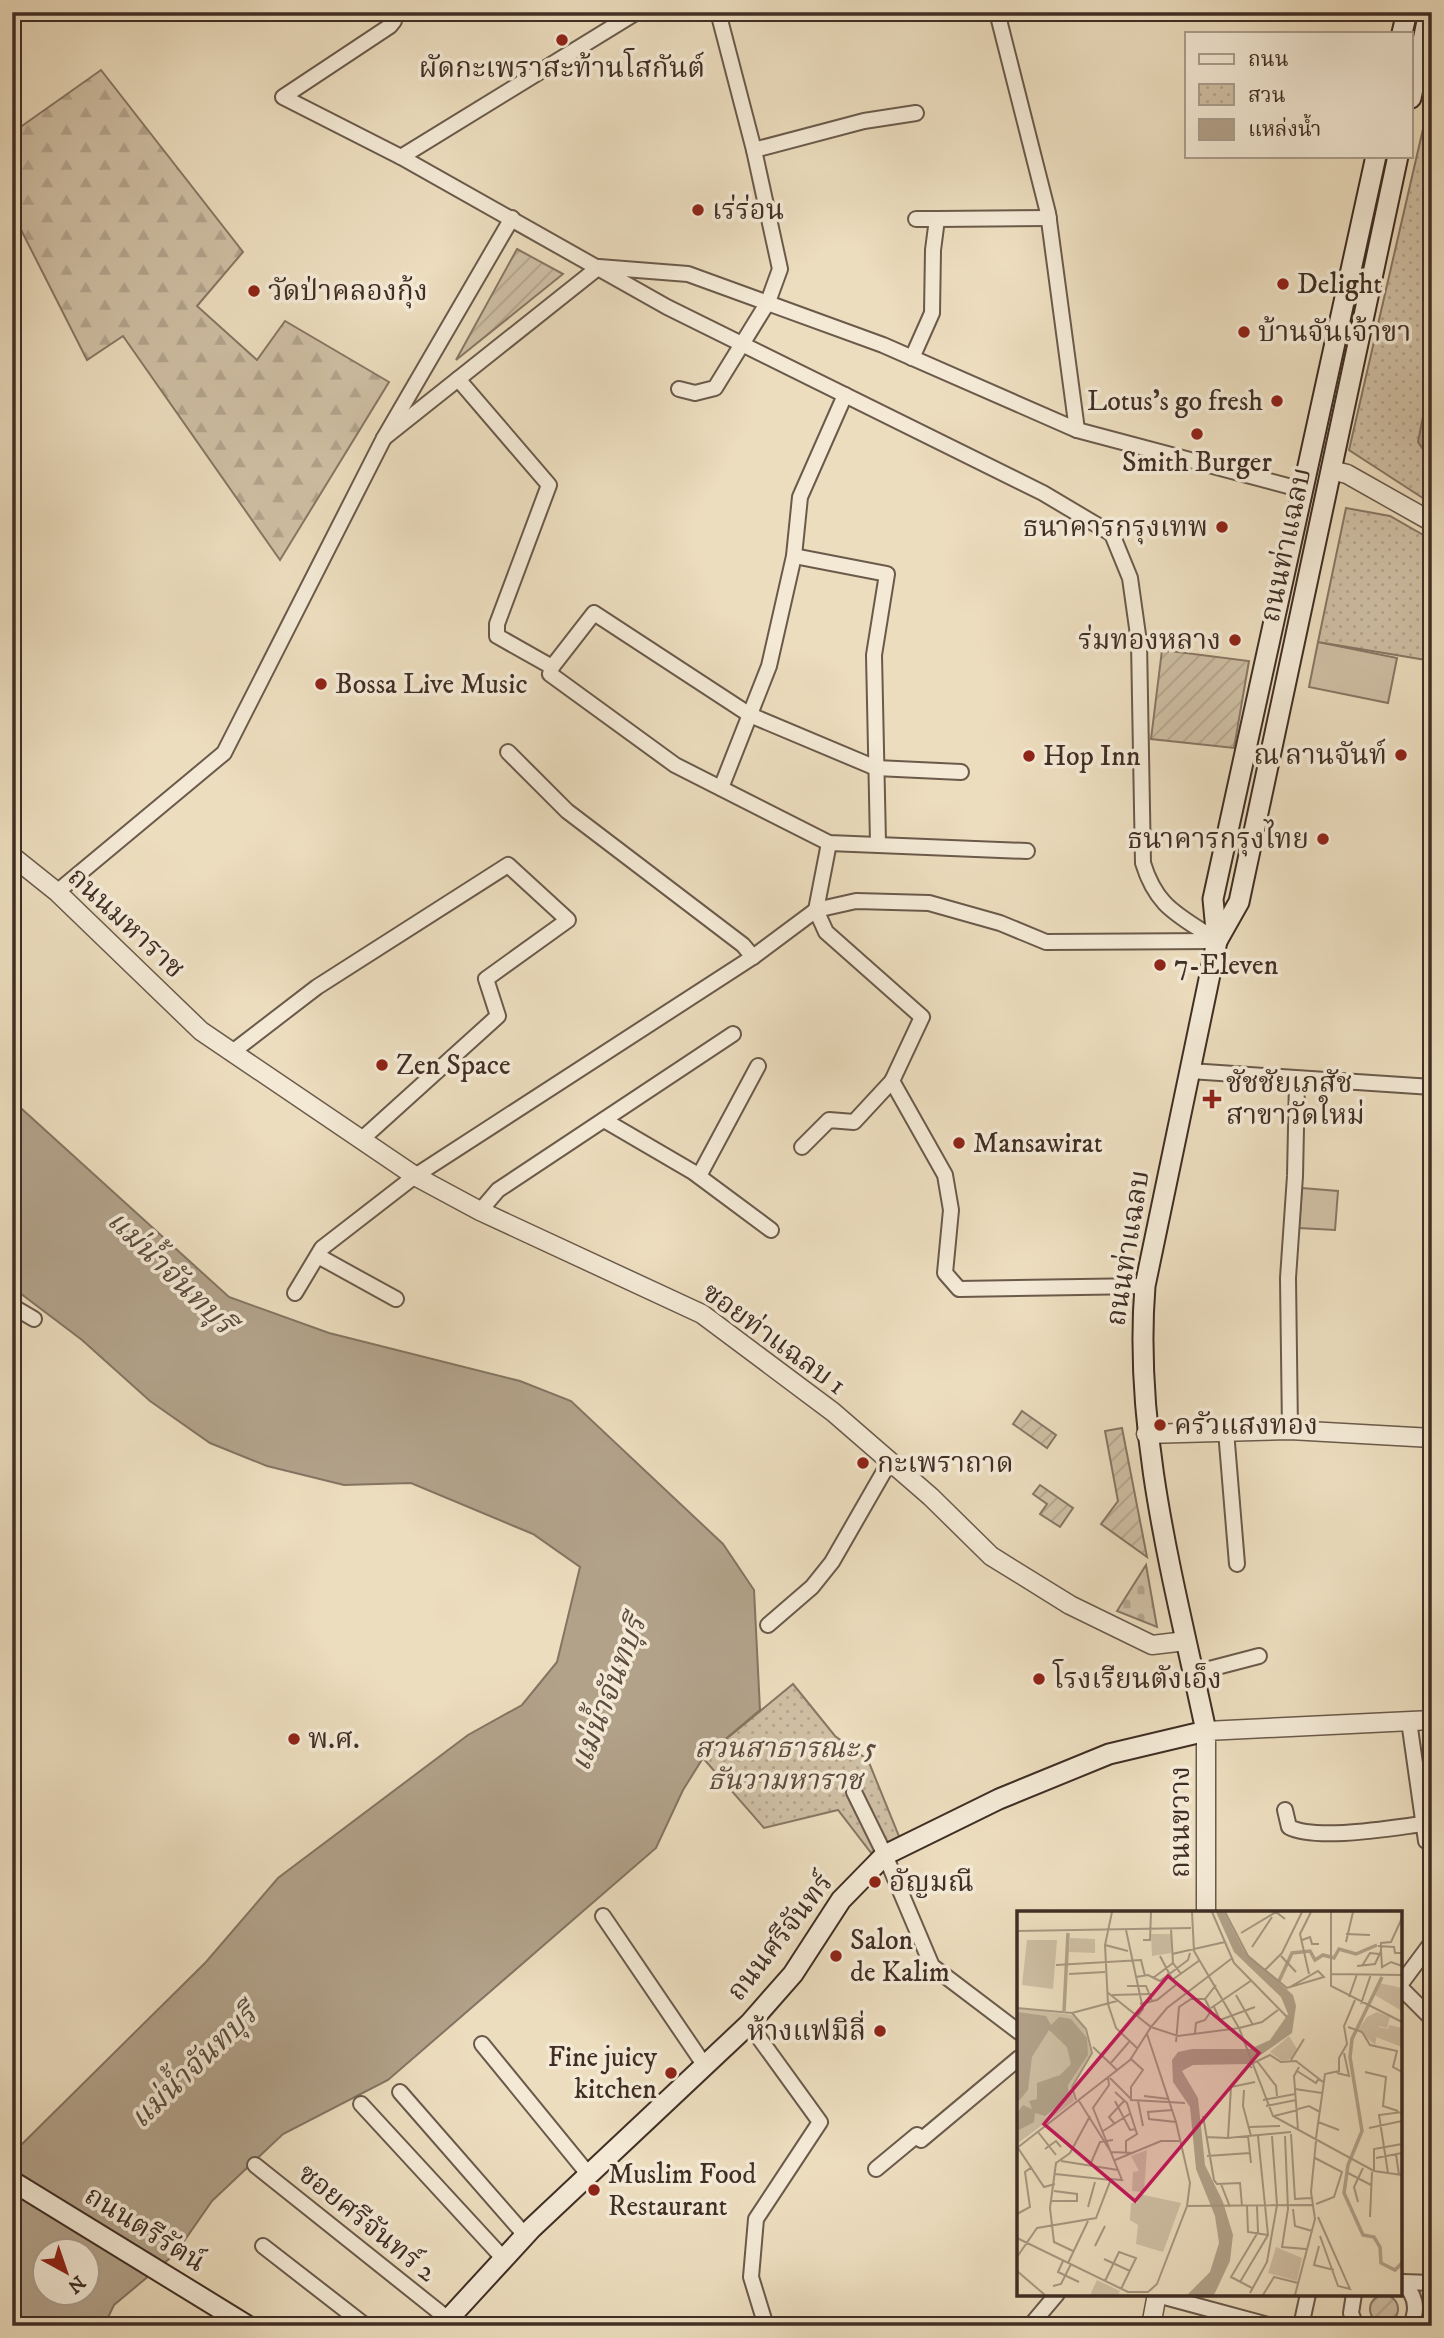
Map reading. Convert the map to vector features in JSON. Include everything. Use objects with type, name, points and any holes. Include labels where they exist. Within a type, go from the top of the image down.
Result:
[{"type":"main road","points":[[1402,32],[1407,12]]},
{"type":"main road","points":[[1412,93],[1429,12]]},
{"type":"main road","name":"ถนนท่าแฉลบ","points":[[1206,1731],[1146,1434],[1140,1344],[1145,1286],[1217,941],[1213,900],[1376,158]]},
{"type":"main road","name":"ถนนท่าแฉลบ","points":[[1217,941],[1239,902],[1398,158]]},
{"type":"main road","points":[[1308,462],[1331,470]]},
{"type":"main road","name":"ถนนศรีจันทร์","points":[[445,2322],[525,2235],[749,2024],[793,1974],[841,1900],[885,1855],[999,1800],[1109,1754],[1206,1731]]},
{"type":"main road","name":"ถนนตรีรัตน์","points":[[12,2181],[248,2326]]},
{"type":"street","points":[[393,12],[394,20],[390,26],[283,97],[401,157],[667,307],[1043,494],[1112,534],[1130,578],[1139,642],[1143,863],[1151,888],[1161,902],[1217,941]]},
{"type":"street","points":[[401,157],[637,12]]},
{"type":"street","points":[[679,389],[695,393],[715,388],[740,343],[768,302],[780,269],[754,150],[718,12]]},
{"type":"street","points":[[997,12],[1049,218],[1077,430]]},
{"type":"street","points":[[754,150],[864,121],[916,113]]},
{"type":"street","points":[[57,892],[224,753],[384,438],[512,218]]},
{"type":"street","points":[[916,219],[1049,218]]},
{"type":"street","points":[[912,358],[932,313],[937,219]]},
{"type":"street","points":[[384,438],[599,267],[688,274],[912,358],[1077,430],[1303,490]]},
{"type":"street","points":[[458,379],[548,485],[497,624],[497,636],[552,667]]},
{"type":"street","points":[[721,788],[769,666],[794,556],[800,497],[845,395]]},
{"type":"street","points":[[1331,470],[1347,474],[1432,522]]},
{"type":"street","points":[[794,556],[887,574],[874,655],[878,843]]},
{"type":"street","points":[[961,772],[876,768],[750,715],[594,613],[552,667],[550,674],[675,765],[830,843],[1027,851]]},
{"type":"street","points":[[508,752],[567,811],[743,945],[753,957]]},
{"type":"street","points":[[802,1147],[829,1120],[854,1122],[892,1081],[922,1017],[826,932],[816,911],[830,843]]},
{"type":"street","name":"ถนนมหาราช","points":[[12,856],[57,892],[201,1031]]},
{"type":"street","points":[[231,1053],[317,986],[508,865],[568,920],[486,979],[498,1016],[362,1139]]},
{"type":"street","points":[[295,1293],[322,1248],[415,1176],[753,957],[816,911],[856,901],[929,903],[1000,923],[1046,942],[1217,941]]},
{"type":"street","name":"ซอยท่าแฉลบ 1","points":[[201,1031],[415,1176],[480,1211],[702,1314],[833,1412],[890,1461],[991,1556],[1070,1605],[1152,1645],[1186,1641]]},
{"type":"street","points":[[480,1211],[498,1190],[733,1034]]},
{"type":"street","points":[[699,1176],[758,1066]]},
{"type":"street","points":[[1190,1071],[1432,1087]]},
{"type":"street","points":[[1290,1430],[1288,1278],[1295,1176],[1297,1080]]},
{"type":"street","points":[[892,1081],[945,1175],[951,1210],[945,1273],[959,1289],[1145,1286]]},
{"type":"street","points":[[604,1119],[699,1176],[771,1230]]},
{"type":"street","points":[[317,1256],[396,1299]]},
{"type":"street","points":[[12,1306],[34,1319]]},
{"type":"street","points":[[1146,1434],[1290,1430],[1432,1438]]},
{"type":"street","points":[[1226,1431],[1237,1564]]},
{"type":"street","points":[[768,1625],[798,1600],[827,1568],[890,1461]]},
{"type":"street","points":[[1194,1673],[1259,1656]]},
{"type":"street","points":[[1206,1731],[1432,1720]]},
{"type":"street","points":[[1409,1721],[1426,1841],[1432,1844]]},
{"type":"street","name":"ถนนขวาง","points":[[1206,1731],[1206,1911]]},
{"type":"street","points":[[854,1792],[885,1855],[932,1966],[1017,2030]]},
{"type":"street","points":[[1285,1810],[1289,1827],[1304,1832],[1369,1831],[1423,1824]]},
{"type":"street","points":[[603,1916],[705,2066]]},
{"type":"street","points":[[1402,1983],[1432,1942]]},
{"type":"street","points":[[1402,1988],[1432,2019]]},
{"type":"street","points":[[749,2024],[820,2122],[756,2219],[751,2277],[766,2326]]},
{"type":"street","points":[[482,2044],[589,2175]]},
{"type":"street","points":[[876,2169],[917,2135],[921,2140],[1017,2060]]},
{"type":"street","points":[[400,2092],[525,2235]]},
{"type":"street","points":[[361,2104],[503,2258]]},
{"type":"street","name":"ซอยศรีจันทร์ 2","points":[[255,2165],[445,2322]]},
{"type":"street","points":[[263,2246],[366,2326]]},
{"type":"street","points":[[1402,2282],[1432,2283]]},
{"type":"street","points":[[1402,2282],[1415,2301],[1416,2312],[1410,2326]]},
{"type":"street","points":[[1030,2326],[1054,2296]]},
{"type":"street","points":[[1152,2326],[1157,2296]]},
{"type":"street","points":[[1161,2296],[1272,2326]]},
{"type":"street","points":[[1301,2326],[1308,2296]]},
{"type":"street","points":[[1354,2296],[1351,2313],[1356,2326]]},
{"type":"green space","points":[[101,70],[243,252],[197,306],[257,360],[285,321],[389,382],[280,560],[123,336],[87,360],[12,212],[12,133]]},
{"type":"green space","points":[[1432,90],[1432,504],[1349,450]]},
{"type":"green space","points":[[517,249],[563,274],[456,360]]},
{"type":"green space","points":[[1346,508],[1390,516],[1432,540],[1432,661],[1318,642]]},
{"type":"green space","points":[[1318,642],[1397,658],[1388,703],[1309,687]]},
{"type":"green space","points":[[1162,650],[1249,661],[1234,748],[1151,739]]},
{"type":"green space","points":[[1302,1188],[1338,1191],[1335,1230],[1299,1228]]},
{"type":"green space","points":[[1022,1411],[1056,1435],[1047,1448],[1013,1424]]},
{"type":"green space","points":[[1122,1428],[1147,1557],[1101,1524],[1118,1501],[1105,1431]]},
{"type":"green space","points":[[1040,1485],[1073,1508],[1060,1527],[1040,1514],[1047,1504],[1033,1494]]},
{"type":"green space","points":[[1146,1565],[1157,1627],[1117,1611]]},
{"type":"green space","name":"สวนสาธารณะ 5 ธันวามหาราช","points":[[793,1684],[835,1736],[868,1760],[903,1846],[878,1862],[838,1810],[764,1828],[703,1758]]},
{"type":"green space","points":[[1379,2296],[1389,2296],[1397,2304],[1397,2314],[1389,2322],[1379,2322],[1371,2314],[1371,2304]]},
{"type":"water","points":[[1432,371],[1432,462],[1418,442]]},
{"type":"water","name":"แม่น้ำจันทบุรี","points":[[12,1100],[229,1297],[329,1333],[520,1381],[571,1401],[723,1544],[754,1590],[760,1710],[703,1758],[683,1790],[656,1848],[388,2080],[283,2134],[212,2201],[175,2254],[114,2305],[104,2326],[12,2326],[12,2186],[16,2150],[206,1962],[278,1878],[468,1735],[522,1705],[557,1662],[580,1567],[533,1534],[411,1483],[344,1485],[267,1466],[210,1443],[150,1401],[82,1340],[12,1287]]},
{"type":"place","name":"ผัดกะเพราสะท้านโสกันต์","points":[[562,40]]},
{"type":"place","name":"เร่ร่อน","points":[[698,210]]},
{"type":"place","name":"Delight","points":[[1283,284]]},
{"type":"place","name":"วัดป่าคลองกุ้ง","points":[[254,291]]},
{"type":"place","name":"บ้านจันเจ้าขา","points":[[1244,332]]},
{"type":"place","name":"Lotus's go fresh","points":[[1277,401]]},
{"type":"place","name":"Smith Burger","points":[[1197,434]]},
{"type":"place","name":"ธนาคารกรุงเทพ","points":[[1222,527]]},
{"type":"place","name":"ร่มทองหลาง","points":[[1235,640]]},
{"type":"place","name":"Bossa Live Music","points":[[321,684]]},
{"type":"place","name":"ณ ลานจันท์","points":[[1401,755]]},
{"type":"place","name":"Hop Inn","points":[[1029,756]]},
{"type":"place","name":"ธนาคารกรุงไทย","points":[[1323,839]]},
{"type":"place","name":"7-Eleven","points":[[1160,965]]},
{"type":"place","name":"Zen Space","points":[[382,1065]]},
{"type":"place","name":"ชัชชัยเภสัช สาขาวัดใหม่","points":[[1212,1099]]},
{"type":"place","name":"Mansawirat","points":[[959,1143]]},
{"type":"place","name":"ครัวแสงทอง","points":[[1160,1425]]},
{"type":"place","name":"กะเพราถาด","points":[[863,1463]]},
{"type":"place","name":"โรงเรียนตังเอ็ง","points":[[1039,1679]]},
{"type":"place","name":"พ.ศ.","points":[[294,1739]]},
{"type":"place","name":"อัญมณี","points":[[875,1882]]},
{"type":"place","name":"Salon de Kalim","points":[[836,1956]]},
{"type":"place","name":"ห้างแฟมิลี่","points":[[880,2031]]},
{"type":"place","name":"Fine juicy kitchen","points":[[671,2073]]},
{"type":"place","name":"Muslim Food Restaurant","points":[[594,2190]]}]
